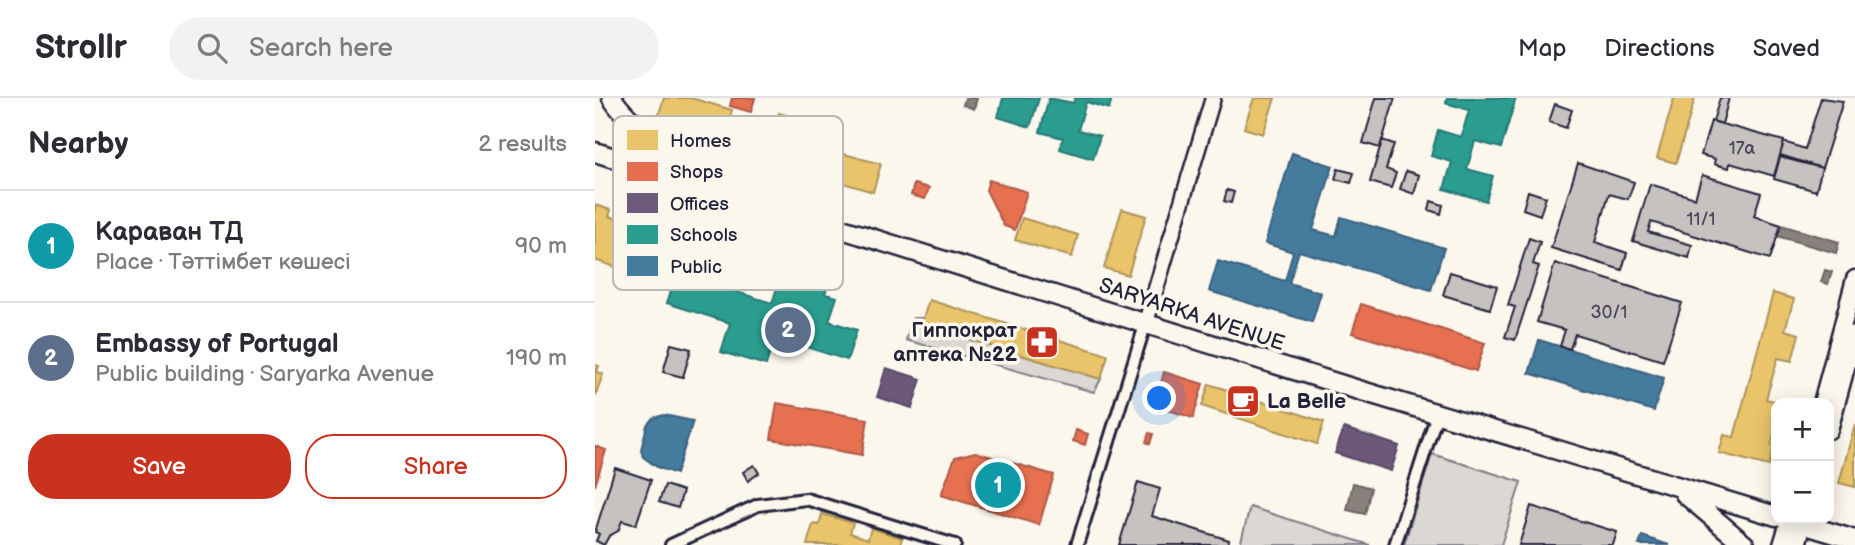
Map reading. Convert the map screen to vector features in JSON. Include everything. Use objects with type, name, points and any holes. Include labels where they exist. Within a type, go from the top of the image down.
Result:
[{"type":"main road","points":[[612,98],[627,116]]},
{"type":"main road","name":"SARYARKA AVENUE","points":[[595,152],[613,158]]},
{"type":"main road","name":"SARYARKA AVENUE","points":[[843,229],[1437,414],[1652,478],[1680,489],[1771,514]]},
{"type":"main road","points":[[1823,398],[1855,279]]},
{"type":"main road","points":[[1834,412],[1855,334]]},
{"type":"main road","points":[[1680,489],[1745,545]]},
{"type":"main road","points":[[1782,545],[1789,524]]},
{"type":"main road","points":[[1792,524],[1797,545]]},
{"type":"main road","name":"SARYARKA AVENUE","points":[[1806,524],[1855,540]]},
{"type":"street","points":[[1077,545],[1213,98]]},
{"type":"street","points":[[1395,545],[1437,414]]},
{"type":"street","points":[[671,545],[758,505],[806,499],[955,545]]},
{"type":"shaded area","points":[[913,318],[923,318],[922,325],[1101,379],[1094,392],[906,340]]},
{"type":"shaded area","points":[[1432,454],[1521,482],[1501,545],[1404,545]]},
{"type":"shaded area","points":[[1250,507],[1370,545],[1240,545]]},
{"type":"building: Homes","points":[[664,98],[691,98],[732,110],[730,116],[658,116]]},
{"type":"building: Homes","points":[[1254,98],[1275,98],[1263,134],[1244,128]]},
{"type":"building: Homes","points":[[1674,98],[1695,98],[1676,163],[1657,158]]},
{"type":"building: Homes","points":[[843,154],[881,164],[873,192],[843,183]]},
{"type":"building: Homes","points":[[595,205],[611,210],[609,216],[613,217],[613,266],[595,260]]},
{"type":"building: Homes","points":[[1122,209],[1146,216],[1128,275],[1104,268]]},
{"type":"building: Homes","points":[[1022,218],[1078,235],[1072,257],[1015,240]]},
{"type":"building: Homes","points":[[1773,293],[1794,299],[1785,330],[1799,334],[1792,361],[1778,358],[1766,399],[1771,400],[1769,466],[1719,453],[1724,435],[1734,437]]},
{"type":"building: Homes","points":[[929,300],[1108,355],[1101,379],[921,325]]},
{"type":"building: Homes","points":[[595,365],[599,366],[597,372],[603,374],[595,397]]},
{"type":"building: Homes","points":[[1209,384],[1324,422],[1317,444],[1202,406]]},
{"type":"building: Homes","points":[[1855,424],[1855,487],[1839,483]]},
{"type":"building: Homes","points":[[822,514],[853,523],[850,533],[868,539],[871,528],[902,538],[900,545],[807,545],[813,524],[819,525]]},
{"type":"building: Shops","points":[[732,98],[755,98],[751,112],[730,106]]},
{"type":"building: Shops","points":[[989,180],[1027,192],[1015,230],[1004,226],[986,190]]},
{"type":"building: Shops","points":[[914,184],[929,188],[925,199],[911,195]]},
{"type":"building: Shops","points":[[1361,304],[1485,343],[1476,371],[1352,333]]},
{"type":"building: Shops","points":[[1164,372],[1203,384],[1193,418],[1159,407],[1166,384],[1161,383]]},
{"type":"building: Shops","points":[[777,403],[868,419],[862,455],[771,439]]},
{"type":"building: Shops","points":[[1076,430],[1088,434],[1085,445],[1073,441]]},
{"type":"building: Shops","points":[[1149,433],[1153,434],[1150,444],[1146,442]]},
{"type":"building: Shops","points":[[595,446],[606,450],[595,486]]},
{"type":"building: Shops","points":[[975,452],[1054,475],[1039,525],[941,495],[955,457]]},
{"type":"building: Offices","points":[[886,368],[921,379],[912,408],[877,397]]},
{"type":"building: Offices","points":[[1344,428],[1399,446],[1391,471],[1335,453]]},
{"type":"building: Schools","points":[[1003,98],[1039,98],[1030,127],[998,117]]},
{"type":"building: Schools","points":[[1049,98],[1073,103],[1075,98],[1112,98],[1109,109],[1086,102],[1078,130],[1100,136],[1093,159],[1060,149],[1063,138],[1040,132]]},
{"type":"building: Schools","points":[[1447,98],[1516,98],[1501,148],[1475,141],[1467,169],[1493,176],[1486,201],[1444,189],[1452,162],[1431,156],[1438,130],[1461,137],[1469,110],[1446,103]]},
{"type":"building: Schools","points":[[671,290],[731,290],[772,303],[776,290],[826,290],[825,294],[837,297],[829,321],[857,330],[847,360],[775,337],[766,365],[721,352],[730,323],[667,303]]},
{"type":"building: Public","points":[[1292,153],[1333,166],[1313,230],[1336,236],[1341,217],[1444,248],[1431,290],[1299,251],[1289,283],[1321,293],[1312,322],[1209,291],[1218,261],[1285,281],[1293,252],[1265,243]]},
{"type":"building: Public","points":[[1539,340],[1664,378],[1654,411],[1529,373]]},
{"type":"building: Public","points":[[664,415],[693,421],[676,474],[657,467],[643,457],[641,450],[647,425],[653,418]]},
{"type":"building: Public","points":[[1642,536],[1669,545],[1639,545]]},
{"type":"building: Industry","points":[[965,98],[977,98],[974,109],[963,105]]},
{"type":"building: Industry","points":[[1781,225],[1839,242],[1836,253],[1777,236]]},
{"type":"building: Industry","points":[[1825,270],[1832,272],[1828,284],[1821,282]]},
{"type":"building: Industry","points":[[1353,483],[1371,488],[1365,514],[1347,510]]},
{"type":"building: Other","points":[[1376,98],[1395,98],[1380,148],[1363,143]]},
{"type":"building: Other","points":[[1720,98],[1729,98],[1722,124],[1713,121]]},
{"type":"building: Other","points":[[1821,98],[1843,101],[1822,168],[1780,155],[1784,142],[1805,149]]},
{"type":"building: Other","points":[[1555,104],[1572,110],[1566,128],[1549,122]]},
{"type":"building: Other","points":[[1711,121],[1784,141],[1774,176],[1730,163],[1729,168],[1714,164],[1715,159],[1701,155]]},
{"type":"building: Other","points":[[1382,140],[1394,144],[1386,169],[1396,173],[1391,188],[1370,182]]},
{"type":"building: Other","points":[[1780,157],[1822,168],[1816,191],[1774,179]]},
{"type":"building: Other","points":[[1578,163],[1634,182],[1628,199],[1609,194],[1595,242],[1627,253],[1622,270],[1551,248]]},
{"type":"building: Other","points":[[1338,169],[1354,173],[1351,183],[1335,179]]},
{"type":"building: Other","points":[[1406,171],[1419,175],[1414,194],[1400,189]]},
{"type":"building: Other","points":[[1702,175],[1761,193],[1754,216],[1781,225],[1770,259],[1651,222],[1648,232],[1692,245],[1689,258],[1633,241],[1650,184],[1695,198]]},
{"type":"building: Other","points":[[1227,190],[1234,192],[1231,203],[1224,201]]},
{"type":"building: Other","points":[[1528,191],[1546,197],[1540,215],[1523,209]]},
{"type":"building: Other","points":[[1431,201],[1443,205],[1441,214],[1429,210]]},
{"type":"building: Other","points":[[1529,238],[1540,242],[1533,264],[1539,266],[1515,340],[1505,337],[1515,307],[1508,305]]},
{"type":"building: Other","points":[[1555,263],[1682,303],[1663,361],[1575,334],[1570,349],[1560,346],[1565,330],[1537,322]]},
{"type":"building: Other","points":[[1450,272],[1497,286],[1490,309],[1443,295]]},
{"type":"building: Other","points":[[671,344],[691,349],[683,377],[663,372]]},
{"type":"building: Other","points":[[754,465],[759,473],[748,481],[743,472]]},
{"type":"building: Other","points":[[615,468],[651,480],[636,525],[622,521],[618,531],[609,536],[604,545],[596,541],[599,534],[595,532]]},
{"type":"building: Other","points":[[1138,482],[1160,489],[1152,516],[1229,540],[1228,545],[1119,545]]},
{"type":"building: Other","points":[[665,485],[683,491],[678,508],[659,502]]},
{"type":"building: Other","points":[[1531,506],[1617,532],[1613,545],[1519,545]]},
{"type":"place","name":"Embassy of Portugal","points":[[788,330]]},
{"type":"place","name":"Гиппократ аптека №22","points":[[1042,342]]},
{"type":"place","name":"La Belle","points":[[1243,401]]},
{"type":"place","name":"Караван ТД","points":[[998,485]]}]
